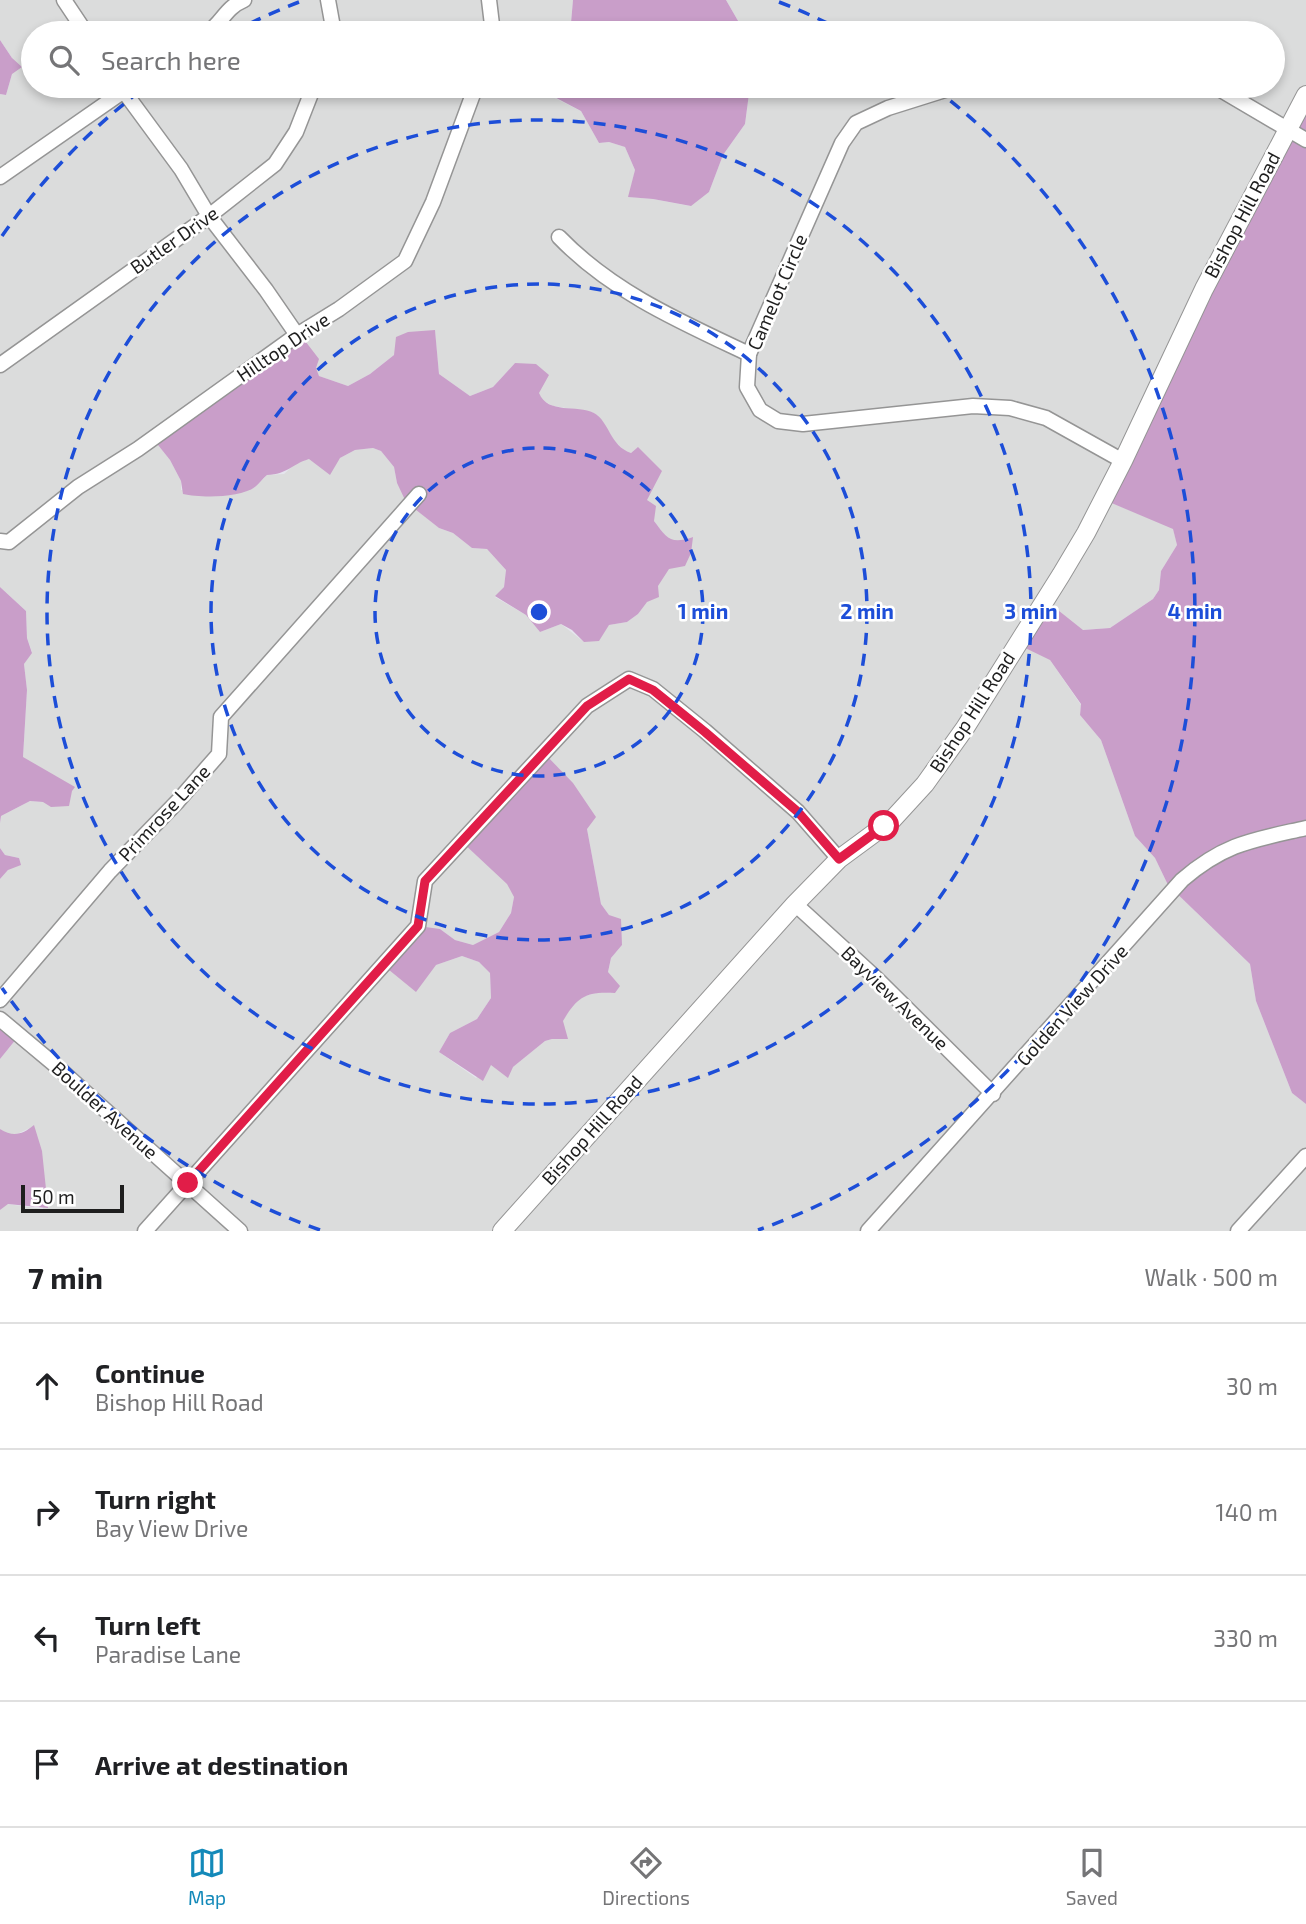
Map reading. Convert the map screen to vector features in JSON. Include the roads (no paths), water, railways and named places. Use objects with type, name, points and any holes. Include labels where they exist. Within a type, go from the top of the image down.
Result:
[{"type":"street","points":[[64,0],[78,21]]},
{"type":"street","points":[[220,21],[229,3],[244,0]]},
{"type":"street","points":[[328,0],[332,21]]},
{"type":"street","points":[[489,0],[492,21]]},
{"type":"street","name":"Bishop Hill Road","points":[[502,1231],[796,904],[839,859],[891,820],[925,784],[964,728],[1086,533],[1204,289],[1306,95]]},
{"type":"street","points":[[0,177],[110,98]]},
{"type":"street","points":[[133,98],[209,216],[267,290],[297,335]]},
{"type":"street","name":"Butler Drive","points":[[0,365],[209,216],[275,164],[296,132],[309,98]]},
{"type":"street","name":"Hilltop Drive","points":[[3,542],[9,542],[78,487],[138,449],[405,261],[433,202],[472,98]]},
{"type":"street","name":"Camelot Circle","points":[[918,98],[888,107],[856,123],[842,143],[749,355],[747,387],[760,410],[778,421],[803,424],[973,407],[1010,408],[1046,418],[1123,461]]},
{"type":"street","points":[[1234,98],[1306,140]]},
{"type":"street","points":[[559,237],[580,259],[612,283],[673,318],[749,355]]},
{"type":"street","name":"Primrose Lane","points":[[0,1000],[110,871],[219,754],[221,717],[419,494]]},
{"type":"street","points":[[145,1231],[418,926],[425,881],[587,706],[629,679],[653,690],[798,812],[839,859]]},
{"type":"street","name":"Golden View Drive","points":[[868,1231],[1182,880],[1204,861],[1224,850],[1306,828]]},
{"type":"street","name":"Bayview Avenue","points":[[796,904],[877,979],[993,1094]]},
{"type":"street","name":"Boulder Avenue","points":[[0,1019],[240,1231]]},
{"type":"street","points":[[1238,1231],[1306,1156]]}]
